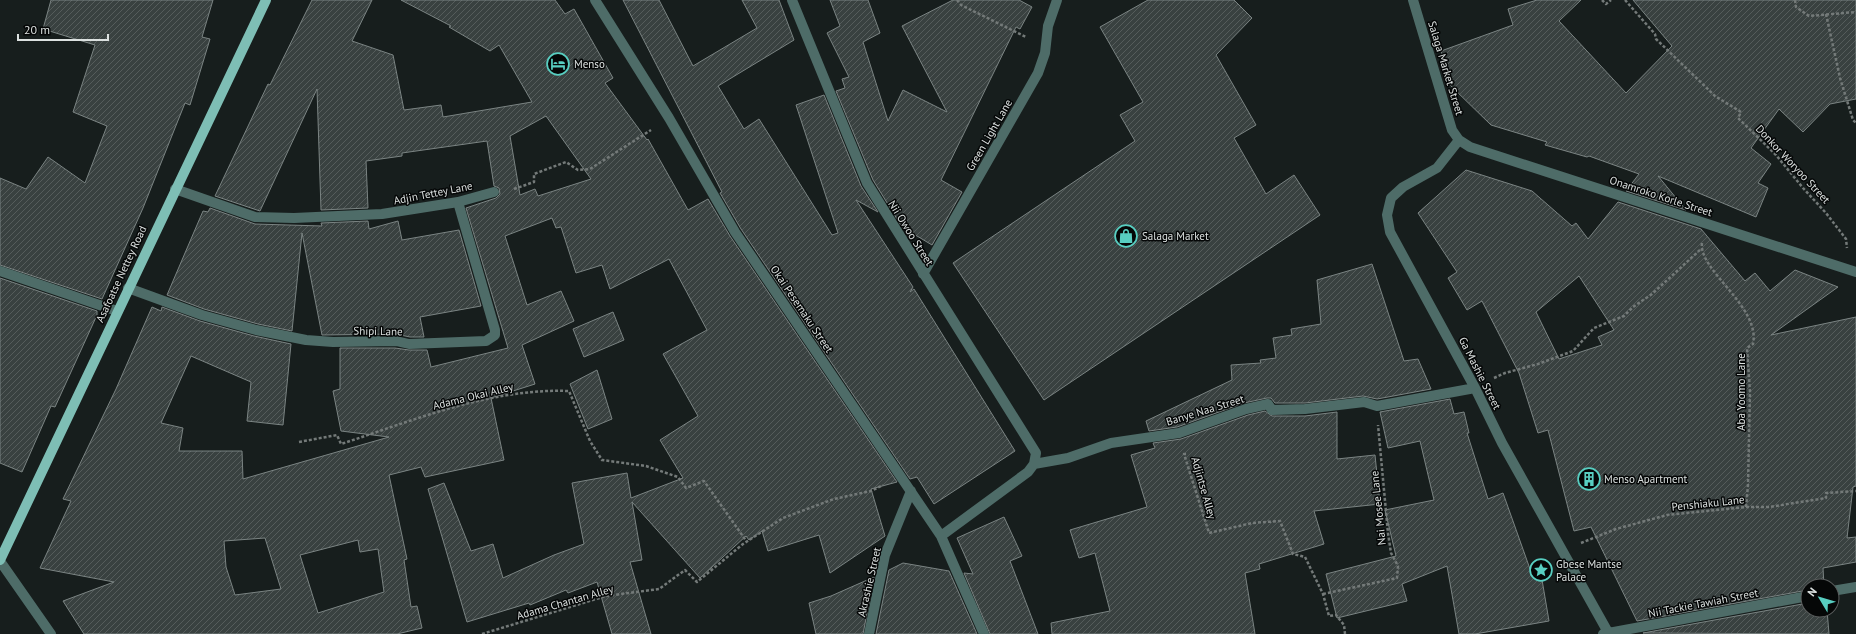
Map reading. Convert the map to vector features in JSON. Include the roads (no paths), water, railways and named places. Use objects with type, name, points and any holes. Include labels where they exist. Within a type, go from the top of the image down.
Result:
[{"type":"main road","name":"Asafoatse Nettey Road","points":[[0,560],[266,0]]},
{"type":"street","name":"Okai Pesemaku Street","points":[[596,0],[669,118],[736,232],[941,536],[984,634]]},
{"type":"street","name":"Nii Owoo Street","points":[[792,0],[867,183],[1036,453],[1034,464]]},
{"type":"street","name":"Green Light Lane","points":[[923,274],[1038,73],[1045,53],[1048,26],[1057,0]]},
{"type":"street","name":"Salaga Market Street","points":[[1413,0],[1452,130],[1459,140]]},
{"type":"street","name":"Onamroko Korle Street","points":[[1459,140],[1470,147],[1856,272]]},
{"type":"street","name":"Ga Mashie Street","points":[[1459,140],[1437,168],[1403,187],[1391,198],[1387,215],[1390,232],[1475,388],[1502,443],[1607,634]]},
{"type":"street","name":"Adjin Tettey Lane","points":[[175,189],[255,217],[294,218],[382,214],[458,202],[494,192]]},
{"type":"street","name":"Shipi Lane","points":[[128,288],[202,315],[256,330],[306,340],[333,342],[396,341],[410,344],[486,341],[495,335],[495,330],[458,202]]},
{"type":"street","points":[[0,271],[117,311]]},
{"type":"street","name":"Banye Naa Street","points":[[1034,464],[1068,458],[1111,444],[1179,432],[1246,409],[1268,404],[1272,410],[1305,409],[1364,402],[1377,406],[1475,388]]},
{"type":"street","points":[[941,536],[1028,472],[1034,464]]},
{"type":"street","name":"Akrashie Street","points":[[869,634],[885,555],[911,491]]},
{"type":"street","points":[[0,560],[51,634]]},
{"type":"street","points":[[1840,590],[1856,587]]},
{"type":"street","name":"Nii Tackie Tawiah Street","points":[[1607,634],[1800,598]]},
{"type":"place","name":"Menso","points":[[558,64]]},
{"type":"place","name":"Salaga Market","points":[[1126,236]]},
{"type":"place","name":"Menso Apartment","points":[[1589,479]]},
{"type":"place","name":"Gbese Mantse Palace","points":[[1541,570]]}]
